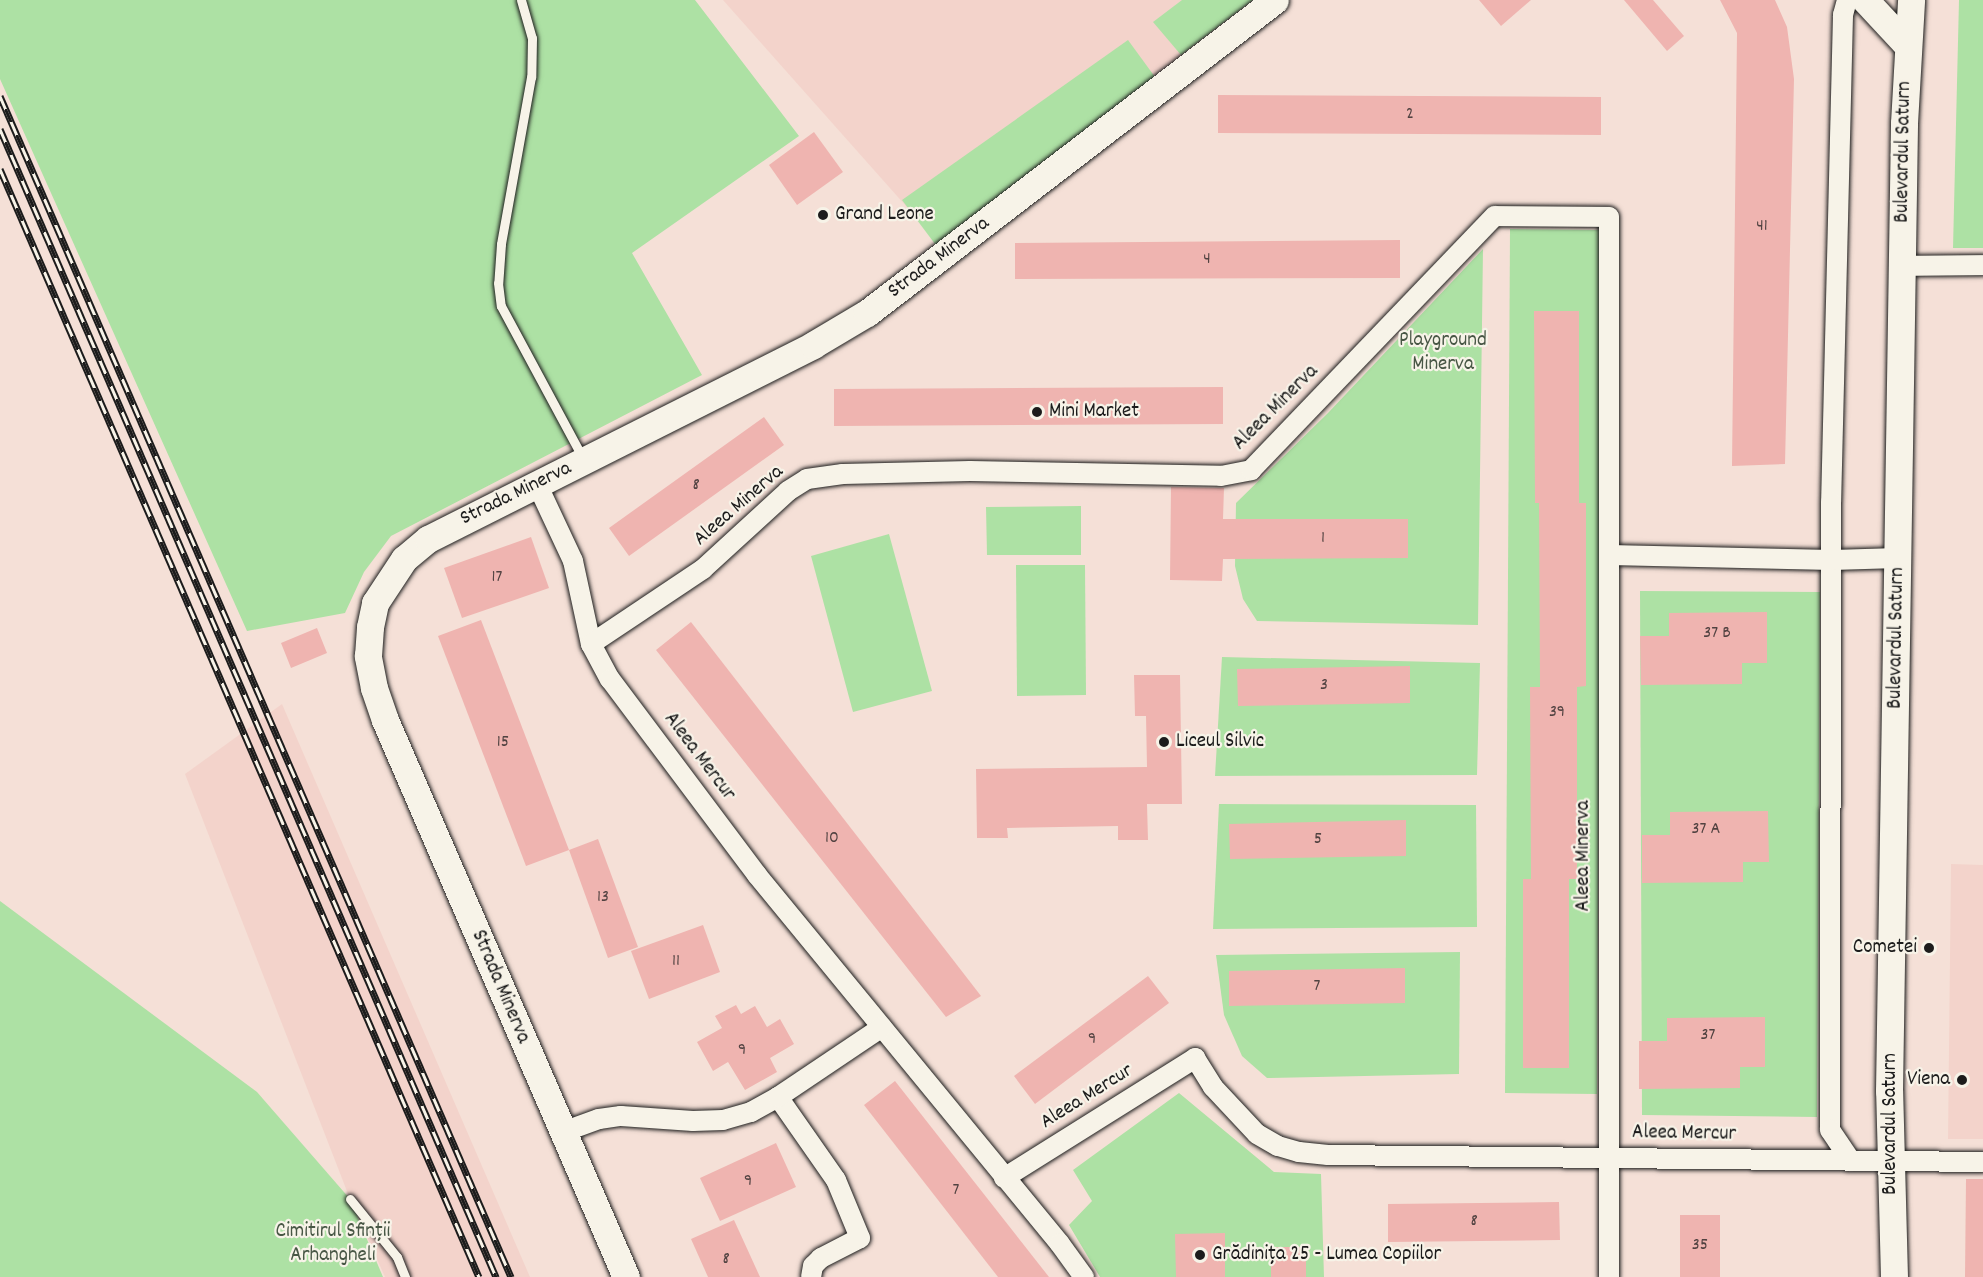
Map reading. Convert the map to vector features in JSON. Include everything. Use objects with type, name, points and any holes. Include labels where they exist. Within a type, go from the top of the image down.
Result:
[{"type":"street","name":"Strada Minerva","points":[[626,1277],[385,720],[374,688],[368,656],[370,627],[375,603],[404,559],[428,538],[813,345],[867,313],[1275,0]]},
{"type":"street","points":[[1865,0],[1907,45]]},
{"type":"street","name":"Bulevardul Saturn","points":[[1893,1277],[1890,1161],[1901,266],[1907,45],[1911,0]]},
{"type":"street","points":[[1845,8],[1832,560],[1830,1130],[1851,1161]]},
{"type":"street","name":"Aleea Minerva","points":[[591,644],[703,569],[788,491],[807,479],[843,474],[970,471],[1221,476],[1251,470],[1495,216],[1610,217],[1609,1157]]},
{"type":"street","points":[[1901,266],[1983,265]]},
{"type":"street","name":"Aleea Mercur","points":[[537,484],[573,561],[591,644],[610,679],[757,875],[1084,1277]]},
{"type":"street","points":[[1609,555],[1832,560],[1898,558]]},
{"type":"street","points":[[563,1132],[599,1119],[621,1116],[693,1121],[723,1120],[751,1112],[778,1097],[882,1027]]},
{"type":"street","name":"Aleea Mercur","points":[[1004,1178],[1195,1058],[1213,1087],[1257,1134],[1278,1146],[1299,1152],[1328,1155],[1983,1162]]},
{"type":"street","points":[[778,1097],[836,1180],[860,1238],[821,1258],[813,1266],[811,1277]]},
{"type":"street","name":"Aleea Mercur","points":[[1609,1157],[1609,1277]]},
{"type":"lane","points":[[521,0],[532,38],[531,77],[501,244],[498,283],[501,306],[585,460]]},
{"type":"lane","points":[[350,1199],[397,1257],[405,1277]]},
{"type":"shaded area","points":[[723,0],[1275,0],[937,241]]},
{"type":"shaded area","points":[[282,704],[530,1277],[385,1277],[350,1199],[185,774]]},
{"type":"shaded area","points":[[1951,864],[1983,865],[1983,1139],[1948,1139]]},
{"type":"green space","points":[[0,0],[695,0],[799,136],[632,253],[702,375],[391,536],[364,572],[345,613],[247,631],[0,79]]},
{"type":"green space","points":[[1182,0],[1253,0],[1181,55],[1153,22]]},
{"type":"green space","points":[[1959,0],[1983,0],[1983,248],[1953,248]]},
{"type":"green space","points":[[1128,40],[1155,77],[938,248],[902,200]]},
{"type":"green space","points":[[1510,229],[1602,230],[1597,1094],[1505,1093]]},
{"type":"green space","name":"Playground Minerva","points":[[1483,249],[1478,625],[1257,621],[1243,599],[1235,566],[1236,503],[1328,413]]},
{"type":"green space","points":[[1081,506],[1081,555],[987,555],[986,507]]},
{"type":"green space","points":[[889,534],[932,691],[853,712],[811,556]]},
{"type":"green space","points":[[1016,565],[1085,565],[1086,695],[1017,696]]},
{"type":"green space","points":[[1640,591],[1820,592],[1817,1117],[1642,1115]]},
{"type":"green space","points":[[1222,657],[1480,663],[1477,775],[1215,776]]},
{"type":"green space","points":[[1219,804],[1476,805],[1477,927],[1213,929]]},
{"type":"green space","name":"Cimitirul Sfinții Arhangheli","points":[[0,901],[257,1092],[350,1199],[383,1277],[0,1277]]},
{"type":"green space","points":[[1460,952],[1459,1074],[1267,1078],[1242,1056],[1224,1015],[1216,955]]},
{"type":"green space","points":[[1179,1093],[1274,1172],[1321,1174],[1324,1277],[1100,1277],[1069,1225],[1092,1201],[1073,1170]]},
{"type":"building","points":[[1479,0],[1531,0],[1501,26]]},
{"type":"building","points":[[1624,0],[1653,0],[1684,36],[1667,51]]},
{"type":"building","points":[[1720,0],[1775,0],[1787,27],[1794,79],[1785,464],[1732,466],[1737,33]]},
{"type":"building","points":[[1218,95],[1601,97],[1601,135],[1218,133]]},
{"type":"building","points":[[814,132],[843,172],[797,205],[769,165]]},
{"type":"building","points":[[1400,240],[1400,278],[1015,279],[1015,243]]},
{"type":"building","points":[[1534,311],[1579,311],[1579,503],[1586,503],[1586,686],[1577,687],[1577,879],[1569,879],[1569,1068],[1523,1068],[1523,879],[1531,879],[1530,687],[1540,687],[1539,503],[1535,503]]},
{"type":"building","points":[[1223,387],[1223,424],[834,426],[834,389]]},
{"type":"building","points":[[764,417],[784,445],[629,556],[609,528]]},
{"type":"building","points":[[1171,487],[1224,488],[1223,519],[1408,519],[1408,558],[1223,559],[1222,581],[1170,580]]},
{"type":"building","points":[[531,537],[549,588],[462,618],[444,568]]},
{"type":"building","points":[[1767,612],[1767,663],[1742,663],[1742,684],[1641,685],[1640,636],[1669,636],[1669,613]]},
{"type":"building","points":[[481,620],[569,850],[526,866],[438,636]]},
{"type":"building","points":[[691,622],[981,996],[946,1017],[656,650]]},
{"type":"building","points":[[317,628],[327,653],[291,668],[281,643]]},
{"type":"building","points":[[1410,666],[1410,703],[1238,706],[1237,669]]},
{"type":"building","name":"Liceul Silvic","points":[[1134,675],[1180,675],[1182,804],[1147,804],[1148,840],[1118,840],[1118,826],[1007,828],[1008,838],[977,838],[976,769],[1147,767],[1146,716],[1135,716]]},
{"type":"building","points":[[1768,811],[1769,862],[1743,862],[1743,882],[1642,883],[1642,835],[1670,835],[1670,812]]},
{"type":"building","points":[[1406,820],[1406,856],[1230,859],[1229,824]]},
{"type":"building","points":[[598,839],[638,947],[608,958],[569,850]]},
{"type":"building","points":[[703,925],[720,972],[649,999],[631,951]]},
{"type":"building","points":[[1405,968],[1405,1003],[1229,1006],[1229,971]]},
{"type":"building","points":[[1148,976],[1169,1003],[1035,1104],[1014,1076]]},
{"type":"building","points":[[736,1005],[741,1014],[755,1006],[767,1027],[780,1019],[794,1044],[770,1058],[777,1072],[745,1090],[728,1062],[713,1071],[697,1042],[722,1028],[715,1016]]},
{"type":"building","points":[[1765,1017],[1765,1067],[1740,1067],[1740,1088],[1639,1089],[1639,1041],[1667,1041],[1667,1018]]},
{"type":"building","points":[[895,1081],[1049,1277],[998,1277],[864,1105]]},
{"type":"building","points":[[776,1143],[796,1187],[720,1221],[700,1178]]},
{"type":"building","points":[[1966,1179],[1983,1179],[1983,1277],[1965,1277]]},
{"type":"building","points":[[1559,1202],[1560,1240],[1388,1242],[1388,1204]]},
{"type":"building","points":[[1680,1215],[1720,1215],[1720,1277],[1680,1277]]},
{"type":"building","points":[[734,1220],[760,1277],[708,1277],[691,1239]]},
{"type":"building","name":"Grădinița 25 - Lumea Copiilor","points":[[1225,1233],[1225,1277],[1176,1277],[1175,1234]]},
{"type":"building","name":"Grădinița 25 - Lumea Copiilor","points":[[1271,1247],[1306,1247],[1306,1277],[1271,1277]]},
{"type":"railway","points":[[0,96],[511,1277]]},
{"type":"railway","points":[[0,129],[496,1277]]},
{"type":"railway","points":[[0,169],[479,1277]]},
{"type":"place","name":"Grand Leone","points":[[823,215]]},
{"type":"place","name":"Mini Market","points":[[1037,412]]},
{"type":"place","name":"Liceul Silvic","points":[[1164,742]]},
{"type":"place","name":"Cometei","points":[[1929,948]]},
{"type":"place","name":"Viena","points":[[1962,1080]]},
{"type":"place","name":"Grădinița 25 - Lumea Copiilor","points":[[1200,1255]]}]
